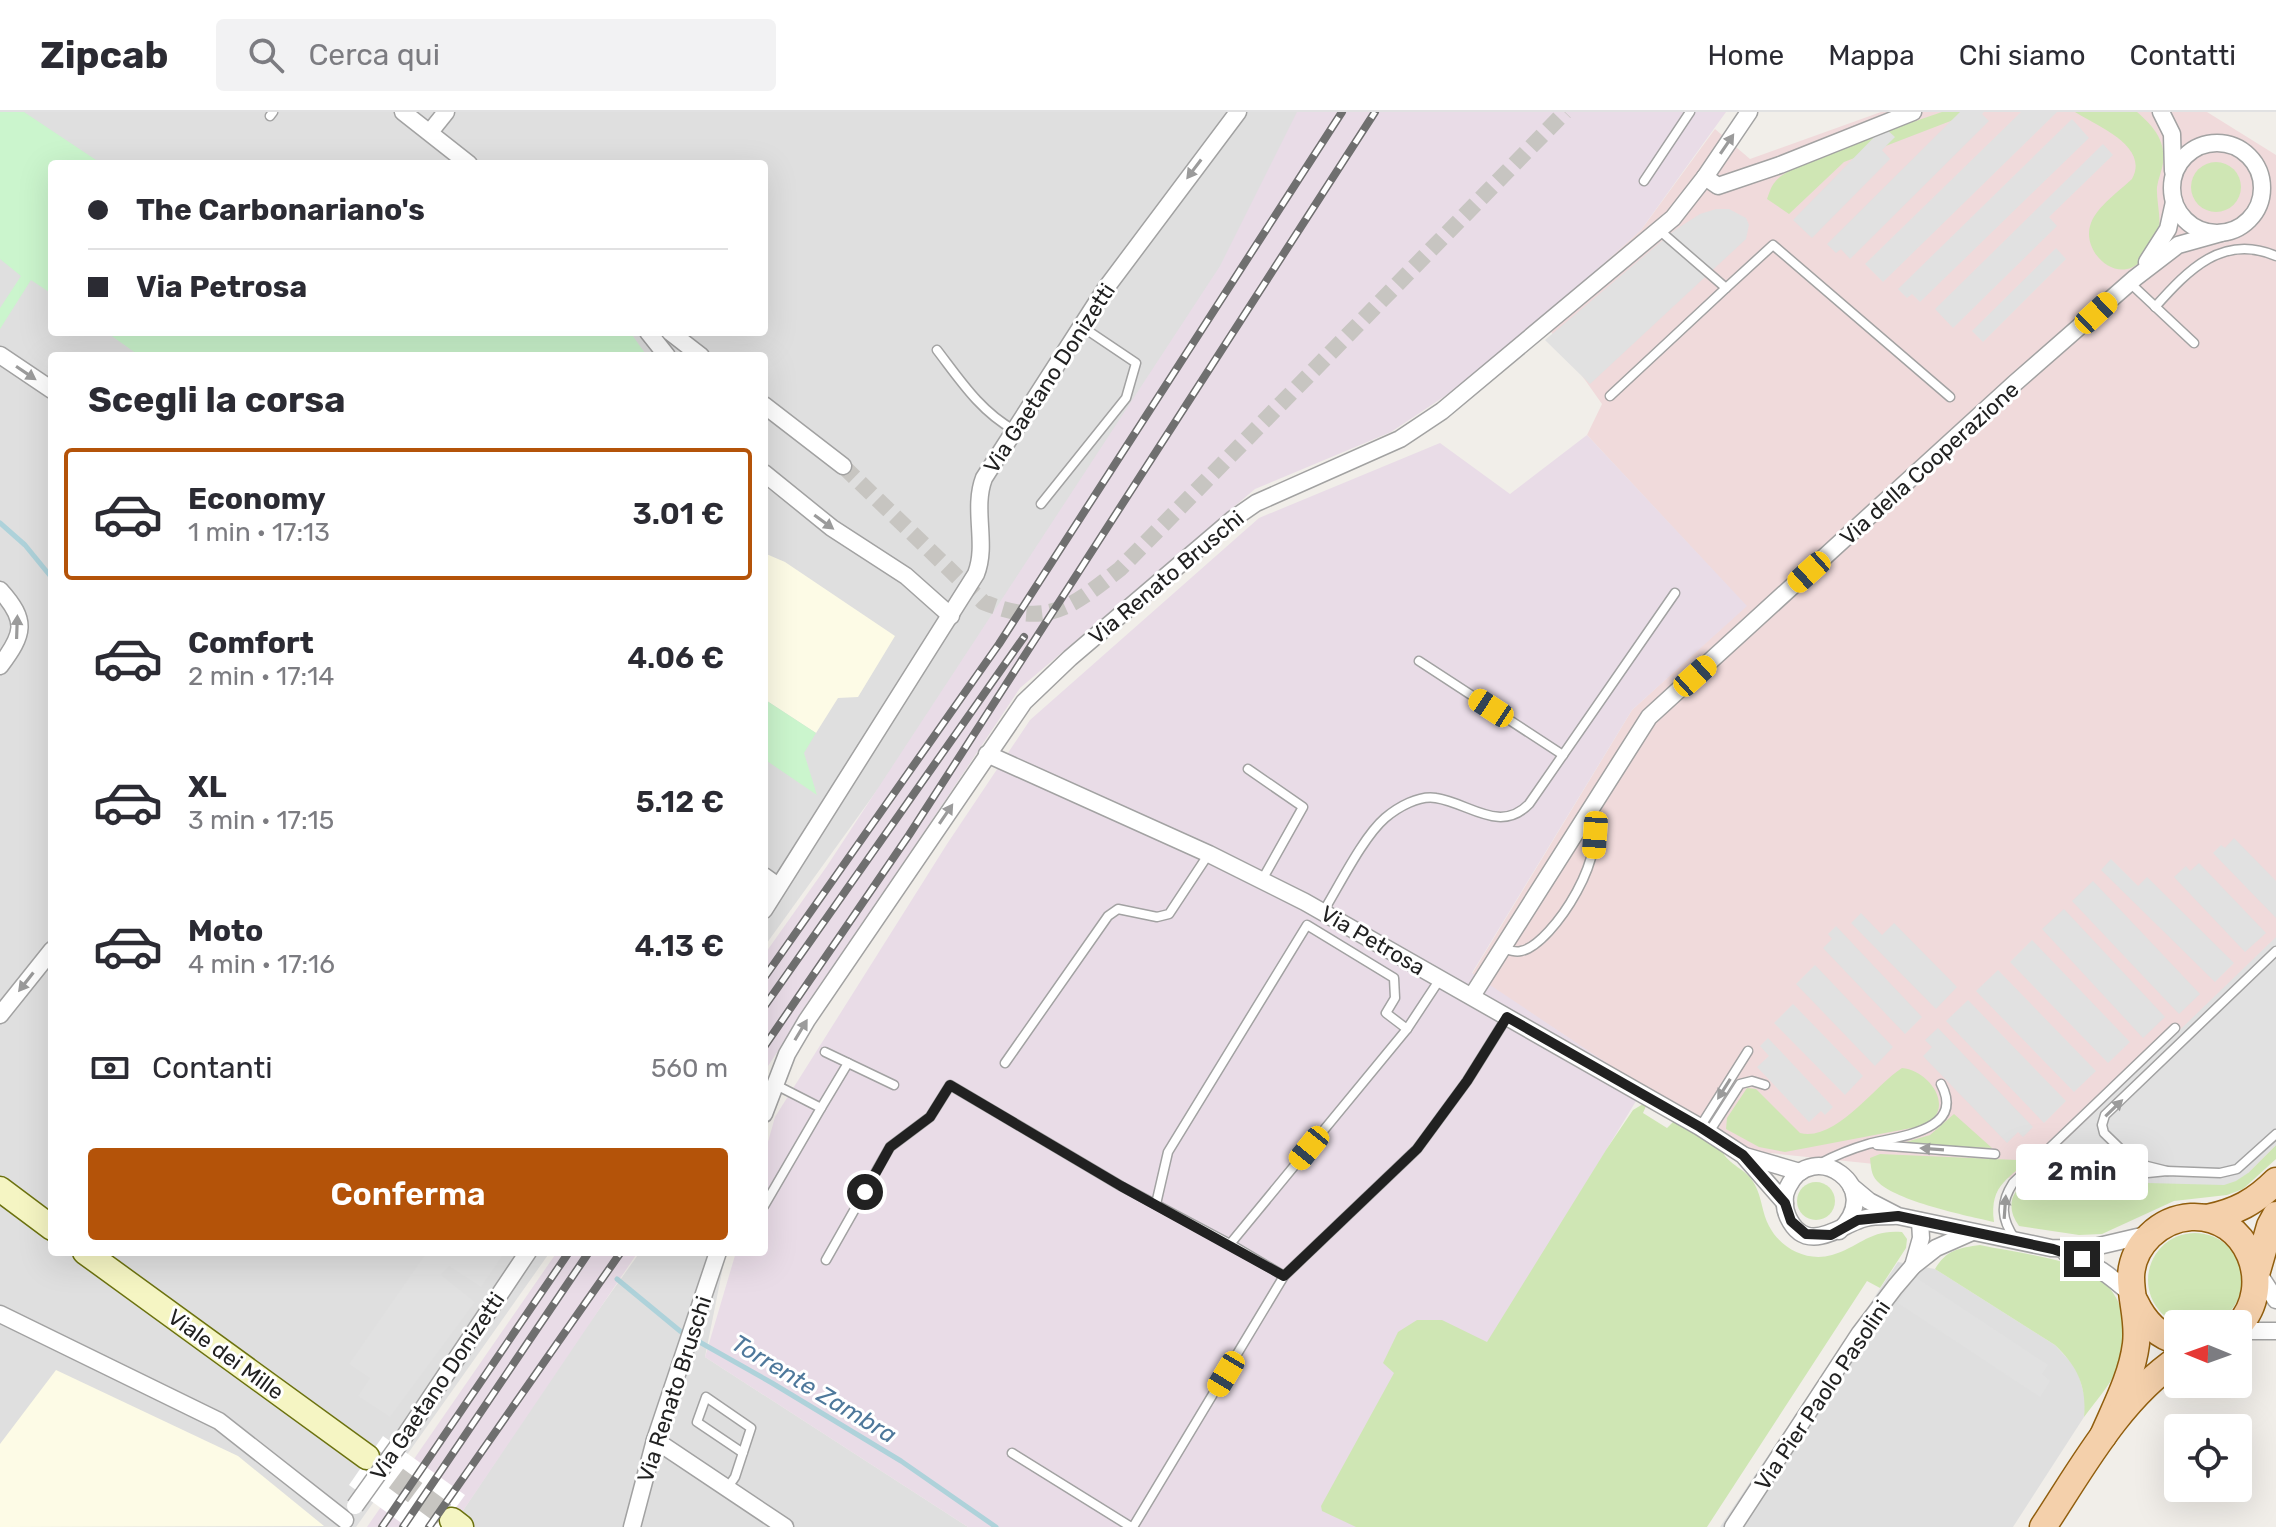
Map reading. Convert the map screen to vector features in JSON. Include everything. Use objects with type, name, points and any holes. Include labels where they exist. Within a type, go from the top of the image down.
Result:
[{"type":"main road","points":[[2103,1436],[2130,1372],[2138,1325],[2131,1279],[2141,1247],[2152,1234],[2178,1219],[2232,1213],[2246,1206],[2276,1181]]},
{"type":"main road","points":[[2250,1310],[2257,1288],[2257,1271],[2276,1215]]},
{"type":"main road","points":[[2207,1218],[2238,1234],[2252,1255],[2257,1271]]},
{"type":"main road","points":[[2134,1299],[2147,1322],[2164,1335]]},
{"type":"main road","points":[[2043,1527],[2103,1436],[2148,1384],[2164,1371]]},
{"type":"street","points":[[403,112],[464,160]]},
{"type":"street","points":[[430,132],[446,112]]},
{"type":"street","name":"Via Gaetano Donizetti","points":[[771,881],[951,616],[979,567],[981,484],[1080,326],[1238,112]]},
{"type":"street","name":"Via Renato Bruschi","points":[[768,1103],[787,1054],[807,1020],[1024,702],[1070,658],[1233,519],[1283,489],[1418,429],[1673,218],[1749,112]]},
{"type":"street","points":[[1705,177],[1718,186],[1913,112]]},
{"type":"street","points":[[2161,112],[2172,134],[2174,202],[2182,218],[2196,228],[2221,233],[2241,227],[2255,212],[2261,195],[2257,168]]},
{"type":"street","points":[[2173,175],[2182,158],[2190,152],[2216,143],[2239,148],[2257,168],[2276,181]]},
{"type":"street","name":"Via della Cooperazione","points":[[2132,281],[2168,229],[2174,202]]},
{"type":"street","points":[[2255,212],[2276,205]]},
{"type":"street","name":"Via della Cooperazione","points":[[1472,996],[1649,717],[2015,383],[2132,281],[2178,245],[2221,233]]},
{"type":"street","points":[[651,336],[664,352]]},
{"type":"street","points":[[675,336],[696,352]]},
{"type":"street","points":[[0,355],[48,387]]},
{"type":"street","points":[[768,408],[843,466]]},
{"type":"street","points":[[768,476],[832,528],[912,580],[951,616]]},
{"type":"street","points":[[0,590],[16,609],[20,625],[16,643],[0,666]]},
{"type":"street","name":"Via Petrosa","points":[[987,754],[1209,854],[1323,912],[1704,1130],[1743,1155],[1785,1203],[1791,1221],[1806,1234],[1822,1237],[1858,1220],[1898,1216]]},
{"type":"street","points":[[0,1015],[48,955]]},
{"type":"street","name":"Via Petrosa","points":[[1743,1155],[1807,1170],[1834,1169],[1869,1201],[1898,1216],[2017,1243],[2053,1249],[2086,1249],[2152,1234]]},
{"type":"street","points":[[1785,1203],[1790,1184],[1807,1170]]},
{"type":"street","points":[[1839,1231],[1854,1209],[1851,1186]]},
{"type":"street","points":[[0,1189],[48,1225]]},
{"type":"street","name":"Via Pier Paolo Pasolini","points":[[1913,1266],[1921,1238],[1920,1221]]},
{"type":"street","name":"Via Pier Paolo Pasolini","points":[[1733,1527],[1860,1333],[1913,1266],[1936,1248],[1970,1233]]},
{"type":"street","name":"Via Petrosa","points":[[2053,1249],[2106,1272],[2134,1299]]},
{"type":"street","name":"Viale dei Mille","points":[[91,1256],[367,1457]]},
{"type":"street","name":"Via Gaetano Donizetti","points":[[347,1518],[525,1256]]},
{"type":"street","name":"Via Renato Bruschi","points":[[632,1527],[655,1440],[717,1256]]},
{"type":"street","points":[[2257,1271],[2276,1300]]},
{"type":"street","points":[[0,1314],[219,1421],[347,1518]]},
{"type":"street","points":[[2252,1329],[2276,1331]]},
{"type":"street","points":[[655,1440],[785,1527]]},
{"type":"lane","points":[[1644,181],[1690,112]]},
{"type":"lane","points":[[1659,230],[1726,288]]},
{"type":"lane","points":[[1610,396],[1773,245],[1950,397]]},
{"type":"lane","points":[[2155,307],[2183,275],[2210,257],[2241,249],[2260,250],[2276,256]]},
{"type":"lane","points":[[2132,281],[2194,343]]},
{"type":"lane","points":[[1041,504],[1126,398],[1136,363],[1080,326]]},
{"type":"lane","points":[[937,350],[993,418],[1014,430]]},
{"type":"lane","points":[[1323,912],[1373,830],[1399,807],[1436,798],[1488,815],[1511,817],[1521,813],[1675,593]]},
{"type":"lane","points":[[1419,661],[1563,755]]},
{"type":"lane","points":[[1248,769],[1303,807],[1262,881]]},
{"type":"lane","points":[[1502,947],[1520,952],[1531,947],[1566,909],[1594,851],[1594,827],[1586,817]]},
{"type":"lane","points":[[1005,1063],[1108,916],[1118,909],[1157,917],[1169,914],[1209,854]]},
{"type":"lane","points":[[1156,1204],[1168,1152],[1307,925],[1394,978],[1395,998],[1386,1013],[1407,1029]]},
{"type":"lane","points":[[2167,1171],[2135,1163],[2104,1133],[2102,1125],[2105,1115],[2276,951]]},
{"type":"lane","points":[[1230,1244],[1407,1029],[1441,979]]},
{"type":"lane","points":[[1012,1453],[1132,1527],[1284,1276],[1417,1149],[1467,1081],[1507,1017]]},
{"type":"lane","points":[[2017,1243],[2005,1224],[2002,1207],[2006,1193],[2022,1174],[2175,1028]]},
{"type":"lane","points":[[1704,1130],[1748,1051]]},
{"type":"lane","points":[[825,1052],[894,1085]]},
{"type":"lane","points":[[768,1199],[848,1063]]},
{"type":"lane","points":[[1704,1130],[1740,1084],[1748,1080],[1765,1085]]},
{"type":"lane","points":[[1807,1170],[1839,1153],[1932,1126],[1944,1114],[1947,1104],[1948,1097],[1941,1084]]},
{"type":"lane","points":[[775,1085],[821,1108]]},
{"type":"lane","points":[[826,1260],[890,1147],[930,1117],[950,1085],[1284,1276]]},
{"type":"lane","points":[[2022,1174],[2220,1173],[2237,1169],[2276,1134]]},
{"type":"lane","points":[[1870,1144],[1995,1154]]},
{"type":"lane","points":[[728,1487],[735,1477],[743,1453],[751,1428],[706,1397],[697,1422],[743,1453]]},
{"type":"shaded area","points":[[0,112],[1366,112],[768,941],[768,352],[48,352],[48,1256],[547,1256],[356,1527],[0,1527]]},
{"type":"shaded area","points":[[1297,112],[1726,112],[1641,230],[1542,319],[1445,396],[1391,432],[1255,489],[1020,688],[768,1066],[768,949],[827,866],[1220,266]]},
{"type":"shaded area","points":[[1881,112],[2207,112],[2276,155],[2276,1159],[2226,1190],[2029,1180],[1750,1151],[1644,1088],[1472,974],[1632,710],[1746,606],[1587,435],[1602,404],[1542,319],[1641,230],[1715,129],[1750,159]]},
{"type":"shaded area","points":[[1960,112],[1984,112],[1982,114],[1989,121],[1850,259],[1841,249],[1836,253],[1827,244]]},
{"type":"shaded area","points":[[2021,112],[2057,112],[1883,282],[1865,264]]},
{"type":"shaded area","points":[[2072,119],[2089,138],[1920,302],[1912,294],[1907,298],[1898,289]]},
{"type":"shaded area","points":[[1884,127],[1895,137],[1882,150],[1890,159],[1812,238],[1793,220]]},
{"type":"shaded area","points":[[2103,144],[2113,155],[2049,217],[2057,226],[1953,328],[1935,309]]},
{"type":"shaded area","points":[[1729,209],[1746,218],[1749,225],[1746,239],[1590,384],[1545,340],[1675,230],[1700,214]]},
{"type":"shaded area","points":[[2056,248],[2066,259],[1983,342],[1972,331]]},
{"type":"shaded area","points":[[1587,435],[1747,606],[1632,710],[1472,973],[1644,1088],[1482,1354],[1362,1527],[968,1527],[705,1357],[735,1256],[768,1256],[768,1142],[775,1117],[947,844],[1030,720],[1259,518],[1440,443],[1510,494]]},
{"type":"shaded area","points":[[768,555],[785,562],[895,636],[858,697],[838,698],[816,733],[768,702]]},
{"type":"shaded area","points":[[2234,838],[2276,881],[2276,918],[2213,853],[2221,845],[2225,848]]},
{"type":"shaded area","points":[[2111,859],[2138,886],[2147,877],[2234,963],[2215,982],[2101,870]]},
{"type":"shaded area","points":[[2199,863],[2266,933],[2245,952],[2174,877],[2186,866],[2190,871]]},
{"type":"shaded area","points":[[2093,881],[2200,994],[2179,1014],[2072,901]]},
{"type":"shaded area","points":[[2064,909],[2165,1017],[2143,1038],[2042,929]]},
{"type":"shaded area","points":[[1861,913],[1882,935],[1894,923],[1957,987],[1936,1009],[1851,923]]},
{"type":"shaded area","points":[[1836,926],[1922,1017],[1905,1034],[1823,948],[1832,939],[1828,934]]},
{"type":"shaded area","points":[[2276,937],[2276,1145],[2248,1173],[2224,1185],[2029,1180],[2038,1167]]},
{"type":"shaded area","points":[[2032,940],[2130,1042],[2108,1063],[2010,962]]},
{"type":"shaded area","points":[[1815,965],[1893,1047],[1875,1066],[1796,984]]},
{"type":"shaded area","points":[[1998,970],[2096,1071],[2074,1092],[1976,991]]},
{"type":"shaded area","points":[[1968,1000],[2066,1101],[2044,1123],[1946,1021]]},
{"type":"shaded area","points":[[1793,1004],[1863,1076],[1845,1095],[1774,1023]]},
{"type":"shaded area","points":[[1938,1028],[2033,1127],[2023,1137],[2018,1132],[2007,1143],[1923,1056],[1932,1047],[1925,1040]]},
{"type":"shaded area","points":[[1768,1038],[1833,1107],[1825,1115],[1821,1111],[1809,1122],[1757,1067],[1769,1056],[1760,1046]]},
{"type":"shaded area","points":[[424,1256],[502,1256],[481,1287],[449,1266],[441,1275],[475,1302],[390,1417],[358,1396],[370,1378],[349,1364]]},
{"type":"shaded area","points":[[554,1256],[635,1256],[452,1527],[367,1527]]},
{"type":"shaded area","points":[[637,1256],[725,1256],[705,1357],[968,1527],[452,1527],[570,1350]]},
{"type":"shaded area","points":[[1898,1262],[1935,1269],[2055,1345],[2077,1369],[2086,1401],[2084,1417],[2013,1527],[1720,1527]]},
{"type":"shaded area","points":[[1915,1277],[2048,1365],[2042,1374],[2050,1381],[2040,1397],[1898,1303]]},
{"type":"shaded area","points":[[56,1370],[238,1456],[324,1526],[0,1527],[0,1444]]},
{"type":"green space","points":[[0,112],[24,112],[96,160],[48,160],[48,291],[31,280],[0,329],[0,308],[21,276],[0,259]]},
{"type":"green space","points":[[1942,112],[1974,112],[1844,162],[1789,214],[1767,199],[1775,182],[1803,163]]},
{"type":"green space","points":[[2075,112],[2137,112],[2160,140],[2163,155],[2157,187],[2159,230],[2145,256],[2132,268],[2122,270],[2103,262],[2091,244],[2089,234],[2098,211],[2132,179],[2136,167],[2134,157],[2118,138]]},
{"type":"green space","points":[[2216,162],[2233,170],[2241,187],[2233,204],[2216,212],[2199,204],[2191,187],[2199,170]]},
{"type":"green space","points":[[112,336],[633,336],[644,352],[134,352]]},
{"type":"green space","points":[[768,702],[816,733],[804,753],[817,795],[768,762]]},
{"type":"green space","points":[[1902,1068],[1922,1076],[1936,1092],[1938,1111],[1933,1119],[1922,1126],[1785,1152],[1759,1147],[1726,1129],[1727,1118],[1747,1088],[1756,1089],[1800,1133],[1814,1134],[1841,1121]]},
{"type":"green space","points":[[1647,1104],[1643,1113],[1667,1128],[1674,1121],[1722,1150],[1728,1160],[1748,1175],[1774,1234],[1796,1252],[1813,1257],[1832,1255],[1881,1233],[1902,1232],[1907,1239],[1906,1248],[1880,1288],[1867,1281],[1707,1527],[1356,1527],[1322,1511],[1321,1506],[1394,1373],[1383,1363],[1398,1332],[1417,1320],[1442,1320],[1487,1342],[1606,1150],[1633,1110]]},
{"type":"green space","points":[[1954,1114],[1992,1148],[1899,1144],[1930,1135]]},
{"type":"green space","points":[[2276,1145],[2276,1159],[2243,1189],[2227,1195],[2174,1201],[2102,1234],[2079,1235],[2019,1226],[2012,1213],[2014,1195],[2029,1180],[2248,1173]]},
{"type":"green space","points":[[1880,1154],[2017,1160],[2032,1155],[1998,1190],[1993,1209],[1994,1222],[1932,1207],[1886,1188],[1872,1173],[1870,1158]]},
{"type":"green space","points":[[1816,1182],[1829,1188],[1835,1201],[1829,1214],[1816,1220],[1803,1214],[1797,1201],[1803,1188]]},
{"type":"green space","points":[[2186,1234],[2204,1234],[2221,1241],[2234,1254],[2241,1271],[2241,1289],[2231,1310],[2164,1310],[2164,1315],[2156,1306],[2149,1289],[2149,1271],[2156,1254],[2169,1241]]},
{"type":"green space","points":[[1980,1245],[2082,1268],[2106,1284],[2115,1296],[2125,1323],[2124,1352],[2112,1379],[2084,1417],[2084,1396],[2079,1377],[2055,1345],[1935,1269],[1954,1251]]},
{"type":"pier","points":[[383,1436],[465,1495],[442,1527],[407,1527],[349,1485]]},
{"type":"waterway","name":"Torrente Zambra","points":[[0,523],[25,545],[48,573]]},
{"type":"waterway","name":"Torrente Zambra","points":[[617,1279],[680,1331],[901,1461],[996,1527]]},
{"type":"tunnel","points":[[843,466],[983,602],[1025,613],[1057,610],[1072,603],[1120,569],[1565,112]]},
{"type":"tunnel","points":[[367,1457],[452,1520]]},
{"type":"railway","points":[[768,972],[999,644],[1342,112]]},
{"type":"railway","points":[[768,1041],[909,835],[1375,112]]},
{"type":"railway","points":[[768,1001],[1024,637]]},
{"type":"railway","points":[[382,1527],[566,1256]]},
{"type":"railway","points":[[403,1527],[586,1256]]},
{"type":"railway","points":[[429,1527],[618,1256]]},
{"type":"route","points":[[865,1192],[890,1147],[930,1117],[950,1085],[1121,1186],[1284,1276],[1417,1149],[1467,1081],[1507,1017],[1700,1127],[1743,1155],[1785,1203],[1787,1215],[1795,1227],[1806,1234],[1822,1237],[1858,1220],[1898,1216],[2053,1249],[2082,1259]]}]
